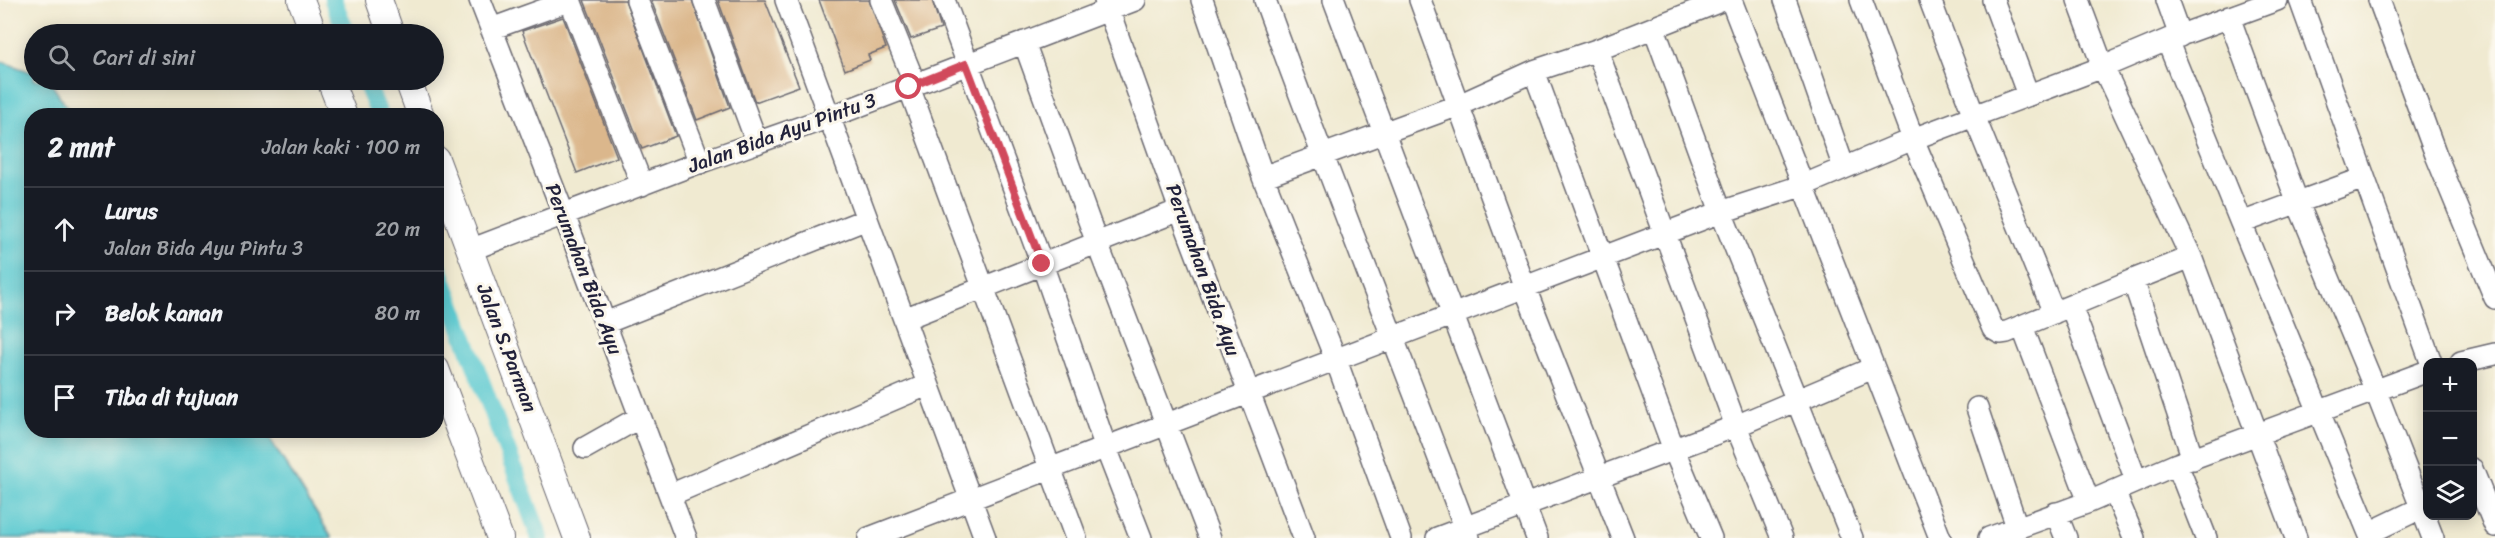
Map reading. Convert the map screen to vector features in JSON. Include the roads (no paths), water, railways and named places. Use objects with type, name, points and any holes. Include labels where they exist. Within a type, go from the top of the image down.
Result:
[{"type":"main road","points":[[301,0],[310,24]]},
{"type":"main road","points":[[379,0],[388,24]]},
{"type":"main road","points":[[334,90],[341,108]]},
{"type":"main road","points":[[412,90],[418,108]]},
{"type":"main road","name":"Jalan S.Parman","points":[[444,180],[576,538]]},
{"type":"main road","points":[[444,390],[500,538]]},
{"type":"street","name":"Perumahan Bida Ayu","points":[[480,0],[686,538]]},
{"type":"street","points":[[491,29],[570,0],[642,185]]},
{"type":"street","points":[[637,0],[700,163]]},
{"type":"street","points":[[704,0],[757,143]]},
{"type":"street","points":[[786,0],[985,538]]},
{"type":"street","points":[[881,0],[1049,470],[1076,538]]},
{"type":"street","points":[[944,0],[1042,264],[1106,448],[1141,538]]},
{"type":"street","name":"Jalan Bida Ayu Pintu 3","points":[[470,250],[700,163],[830,117],[1024,42],[1107,4],[1135,0]]},
{"type":"street","points":[[1202,0],[1263,177],[1336,360],[1401,538]]},
{"type":"street","points":[[1265,0],[1321,154],[1394,338],[1467,533]]},
{"type":"street","points":[[1334,0],[1537,538]]},
{"type":"street","points":[[1420,0],[1525,288],[1623,538]]},
{"type":"street","points":[[1263,177],[1458,105],[1534,71],[1597,50],[1723,0]]},
{"type":"street","points":[[1731,0],[1940,538]]},
{"type":"street","points":[[1785,0],[1844,168]]},
{"type":"street","points":[[1861,0],[1913,139],[1994,329],[2000,333],[2007,332],[2192,257]]},
{"type":"street","points":[[1930,0],[1974,116],[2062,309],[2136,480]]},
{"type":"street","points":[[1993,0],[2028,95]]},
{"type":"street","points":[[2078,0],[2103,67],[2192,257],[2296,538]]},
{"type":"street","points":[[2167,0],[2174,38],[2241,223],[2370,535],[2421,508]]},
{"type":"street","points":[[869,538],[1664,236],[1720,212],[1804,185],[1913,139],[2103,67],[2235,10],[2277,0]]},
{"type":"street","points":[[2300,0],[2429,358]]},
{"type":"street","points":[[2379,0],[2436,155],[2495,298]]},
{"type":"street","name":"Perumahan Bida Ayu","points":[[1107,4],[1180,210],[1304,538]]},
{"type":"street","points":[[2235,10],[2297,201],[2375,389],[2433,538]]},
{"type":"street","points":[[1654,28],[1720,212],[1852,538]]},
{"type":"street","points":[[1024,42],[1097,243],[1210,538]]},
{"type":"street","points":[[1597,50],[1736,426],[1782,538]]},
{"type":"street","points":[[1534,71],[1674,450],[1711,538]]},
{"type":"street","points":[[2241,223],[2364,178]]},
{"type":"street","points":[[904,319],[1180,210]]},
{"type":"street","points":[[605,323],[867,219]]},
{"type":"street","points":[[2133,280],[2206,538]]},
{"type":"street","points":[[2022,326],[2089,502]]},
{"type":"street","points":[[2477,359],[2495,354]]},
{"type":"street","points":[[1437,538],[1467,533],[1525,506],[1736,426],[1873,368]]},
{"type":"street","points":[[1989,538],[2089,502],[2136,480],[2423,372]]},
{"type":"street","points":[[670,495],[927,385]]},
{"type":"street","points":[[1977,408],[2017,527]]},
{"type":"street","points":[[585,448],[640,417]]},
{"type":"street","points":[[2477,481],[2495,526]]},
{"type":"street","points":[[2114,491],[2134,538]]},
{"type":"street","points":[[2056,513],[2066,538]]},
{"type":"water","points":[[0,61],[24,69],[24,90],[56,90],[67,108],[24,108],[24,438],[269,438],[332,538],[0,538]]},
{"type":"waterway","points":[[333,0],[343,24]]},
{"type":"waterway","points":[[369,90],[377,108]]},
{"type":"waterway","points":[[444,282],[540,538]]}]
